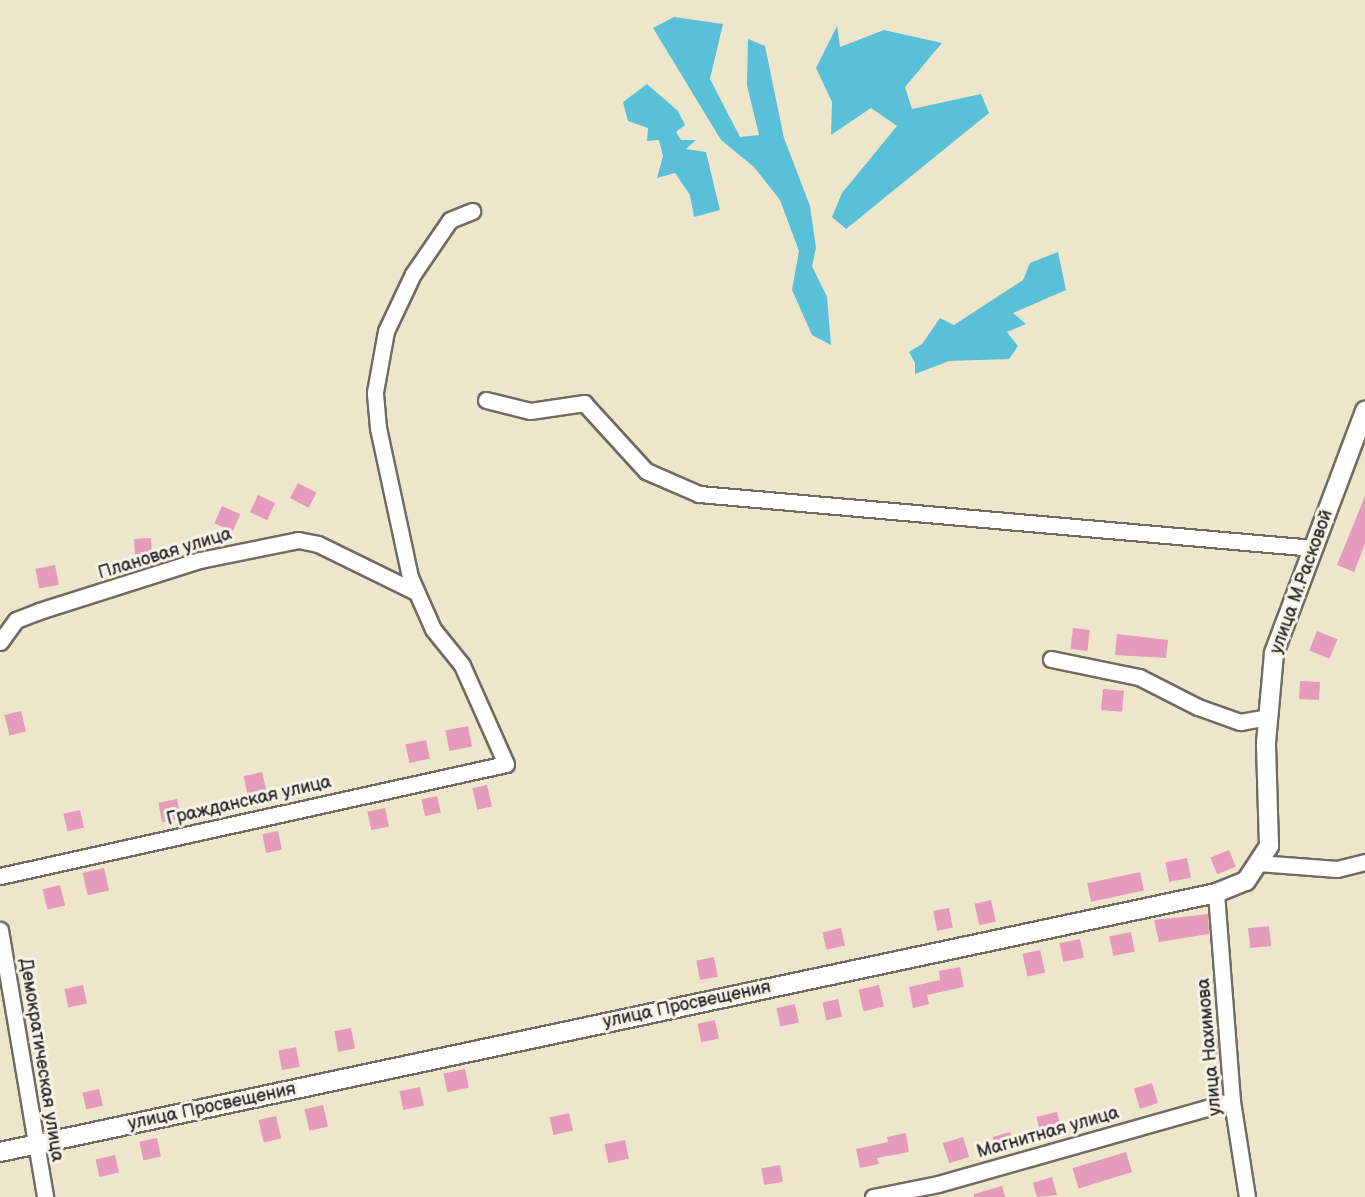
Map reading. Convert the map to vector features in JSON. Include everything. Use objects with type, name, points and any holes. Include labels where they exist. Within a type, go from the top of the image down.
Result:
[{"type":"street","points":[[416,592],[378,428],[378,372],[387,331],[413,274],[450,220],[472,211]]},
{"type":"street","points":[[486,400],[530,411],[584,403],[646,471],[699,494],[1314,548]]},
{"type":"street","name":"улица М.Расковой","points":[[1258,863],[1269,846],[1268,717],[1274,653],[1365,411]]},
{"type":"street","name":"Плановая улица","points":[[0,642],[16,620],[39,611],[200,560],[298,540],[318,544],[416,592]]},
{"type":"street","name":"Гражданская улица","points":[[0,876],[506,764],[462,665],[433,629],[416,592]]},
{"type":"street","points":[[1051,659],[1139,677],[1198,707],[1240,722],[1268,717]]},
{"type":"street","points":[[1258,863],[1337,869],[1365,862]]},
{"type":"street","name":"улица Просвещения","points":[[0,1152],[1216,893],[1246,880],[1258,863]]},
{"type":"street","name":"улица Нахимова","points":[[1216,893],[1233,1101],[1247,1197]]},
{"type":"street","name":"Демократическая улица","points":[[0,930],[33,1113],[35,1145],[45,1197]]},
{"type":"street","name":"Магнитная улица","points":[[873,1197],[938,1184],[1233,1101]]},
{"type":"water","points":[[674,17],[723,24],[710,79],[740,137],[759,135],[747,85],[748,39],[765,46],[784,138],[810,206],[816,248],[812,266],[827,297],[831,345],[812,335],[792,290],[799,251],[780,200],[754,167],[721,140],[653,28]]},
{"type":"water","points":[[837,26],[840,47],[884,30],[942,43],[905,87],[912,109],[981,94],[989,113],[846,229],[832,217],[842,193],[897,126],[871,108],[831,135],[832,102],[816,68]]},
{"type":"water","points":[[647,84],[678,111],[685,125],[676,132],[681,140],[696,140],[686,149],[706,152],[720,210],[694,217],[690,195],[675,173],[657,178],[663,156],[659,140],[647,141],[648,128],[628,121],[623,102]]},
{"type":"water","points":[[1058,252],[1066,290],[1013,313],[1026,324],[1007,332],[1018,346],[1009,359],[949,361],[915,374],[915,363],[909,352],[922,344],[940,318],[954,325],[1023,280],[1030,263]]},
{"type":"building","points":[[298,483],[317,493],[309,508],[290,498]]},
{"type":"building","points":[[258,495],[275,503],[267,520],[250,512]]},
{"type":"building","points":[[1365,496],[1365,544],[1354,572],[1337,565]]},
{"type":"building","points":[[222,506],[240,514],[233,531],[214,523]]},
{"type":"building","points":[[151,538],[152,558],[135,559],[134,539]]},
{"type":"building","points":[[55,565],[59,585],[39,588],[35,569]]},
{"type":"building","points":[[1073,628],[1090,630],[1087,651],[1070,649]]},
{"type":"building","points":[[1317,631],[1337,639],[1330,659],[1309,650]]},
{"type":"building","points":[[1117,634],[1168,640],[1166,658],[1115,655]]},
{"type":"building","points":[[1300,681],[1320,682],[1319,700],[1299,699]]},
{"type":"building","points":[[1103,689],[1124,691],[1122,712],[1101,710]]},
{"type":"building","points":[[21,711],[26,731],[10,735],[5,715]]},
{"type":"building","points":[[468,726],[472,747],[449,751],[445,730]]},
{"type":"building","points":[[426,740],[430,759],[409,763],[405,744]]},
{"type":"building","points":[[262,772],[266,790],[248,794],[243,776]]},
{"type":"building","points":[[487,785],[492,806],[477,810],[472,788]]},
{"type":"building","points":[[437,796],[441,813],[425,816],[421,800]]},
{"type":"building","points":[[177,799],[181,819],[162,822],[158,803]]},
{"type":"building","points":[[385,808],[389,827],[371,830],[367,812]]},
{"type":"building","points":[[80,810],[84,828],[67,831],[63,814]]},
{"type":"building","points":[[278,831],[282,850],[266,853],[262,834]]},
{"type":"building","points":[[1229,850],[1236,867],[1217,874],[1210,857]]},
{"type":"building","points":[[1187,858],[1191,878],[1169,882],[1165,862]]},
{"type":"building","points":[[104,868],[109,890],[88,895],[83,873]]},
{"type":"building","points":[[1140,872],[1144,891],[1091,902],[1087,883]]},
{"type":"building","points":[[60,885],[65,905],[48,910],[43,889]]},
{"type":"building","points":[[991,900],[996,921],[979,925],[974,904]]},
{"type":"building","points":[[949,908],[953,928],[937,931],[933,911]]},
{"type":"building","points":[[1208,914],[1209,934],[1159,942],[1154,920]]},
{"type":"building","points":[[1269,926],[1271,946],[1250,948],[1248,928]]},
{"type":"building","points":[[841,928],[845,946],[827,950],[822,932]]},
{"type":"building","points":[[1131,932],[1135,952],[1113,956],[1109,936]]},
{"type":"building","points":[[1080,939],[1084,958],[1063,962],[1059,943]]},
{"type":"building","points":[[1040,950],[1045,972],[1028,976],[1022,954]]},
{"type":"building","points":[[714,957],[718,977],[700,980],[696,960]]},
{"type":"building","points":[[960,967],[964,987],[927,995],[929,1004],[913,1008],[909,987],[940,980],[939,971]]},
{"type":"building","points":[[83,985],[87,1004],[68,1008],[64,989]]},
{"type":"building","points":[[879,985],[884,1006],[863,1011],[859,990]]},
{"type":"building","points":[[838,999],[842,1017],[826,1020],[822,1003]]},
{"type":"building","points":[[795,1004],[799,1023],[780,1027],[776,1008]]},
{"type":"building","points":[[715,1020],[719,1039],[701,1042],[697,1024]]},
{"type":"building","points":[[351,1028],[355,1049],[338,1052],[334,1031]]},
{"type":"building","points":[[1217,1038],[1219,1054],[1205,1056],[1203,1040]]},
{"type":"building","points":[[296,1047],[300,1067],[282,1070],[278,1050]]},
{"type":"building","points":[[465,1069],[469,1088],[447,1092],[443,1074]]},
{"type":"building","points":[[1152,1083],[1158,1103],[1140,1109],[1134,1089]]},
{"type":"building","points":[[420,1087],[424,1106],[403,1110],[399,1091]]},
{"type":"building","points":[[99,1089],[103,1106],[86,1109],[82,1093]]},
{"type":"building","points":[[323,1105],[328,1126],[309,1131],[304,1109]]},
{"type":"building","points":[[1057,1112],[1061,1130],[1041,1134],[1037,1117]]},
{"type":"building","points":[[569,1113],[573,1131],[554,1135],[550,1117]]},
{"type":"building","points":[[276,1116],[281,1138],[264,1142],[258,1120]]},
{"type":"building","points":[[1010,1132],[1015,1149],[998,1154],[993,1137]]},
{"type":"building","points":[[906,1133],[909,1152],[877,1158],[879,1164],[860,1168],[856,1149],[888,1142],[887,1137]]},
{"type":"building","points":[[963,1137],[969,1157],[949,1163],[943,1143]]},
{"type":"building","points":[[157,1138],[161,1157],[143,1160],[139,1142]]},
{"type":"building","points":[[625,1140],[629,1159],[608,1163],[604,1144]]},
{"type":"building","points":[[1126,1152],[1132,1172],[1079,1188],[1072,1168]]},
{"type":"building","points":[[115,1155],[119,1173],[100,1177],[96,1159]]},
{"type":"building","points":[[780,1165],[783,1182],[764,1185],[761,1168]]},
{"type":"building","points":[[1052,1177],[1057,1195],[1037,1197],[1033,1183]]},
{"type":"building","points":[[1002,1186],[1005,1197],[974,1197],[974,1194]]}]
